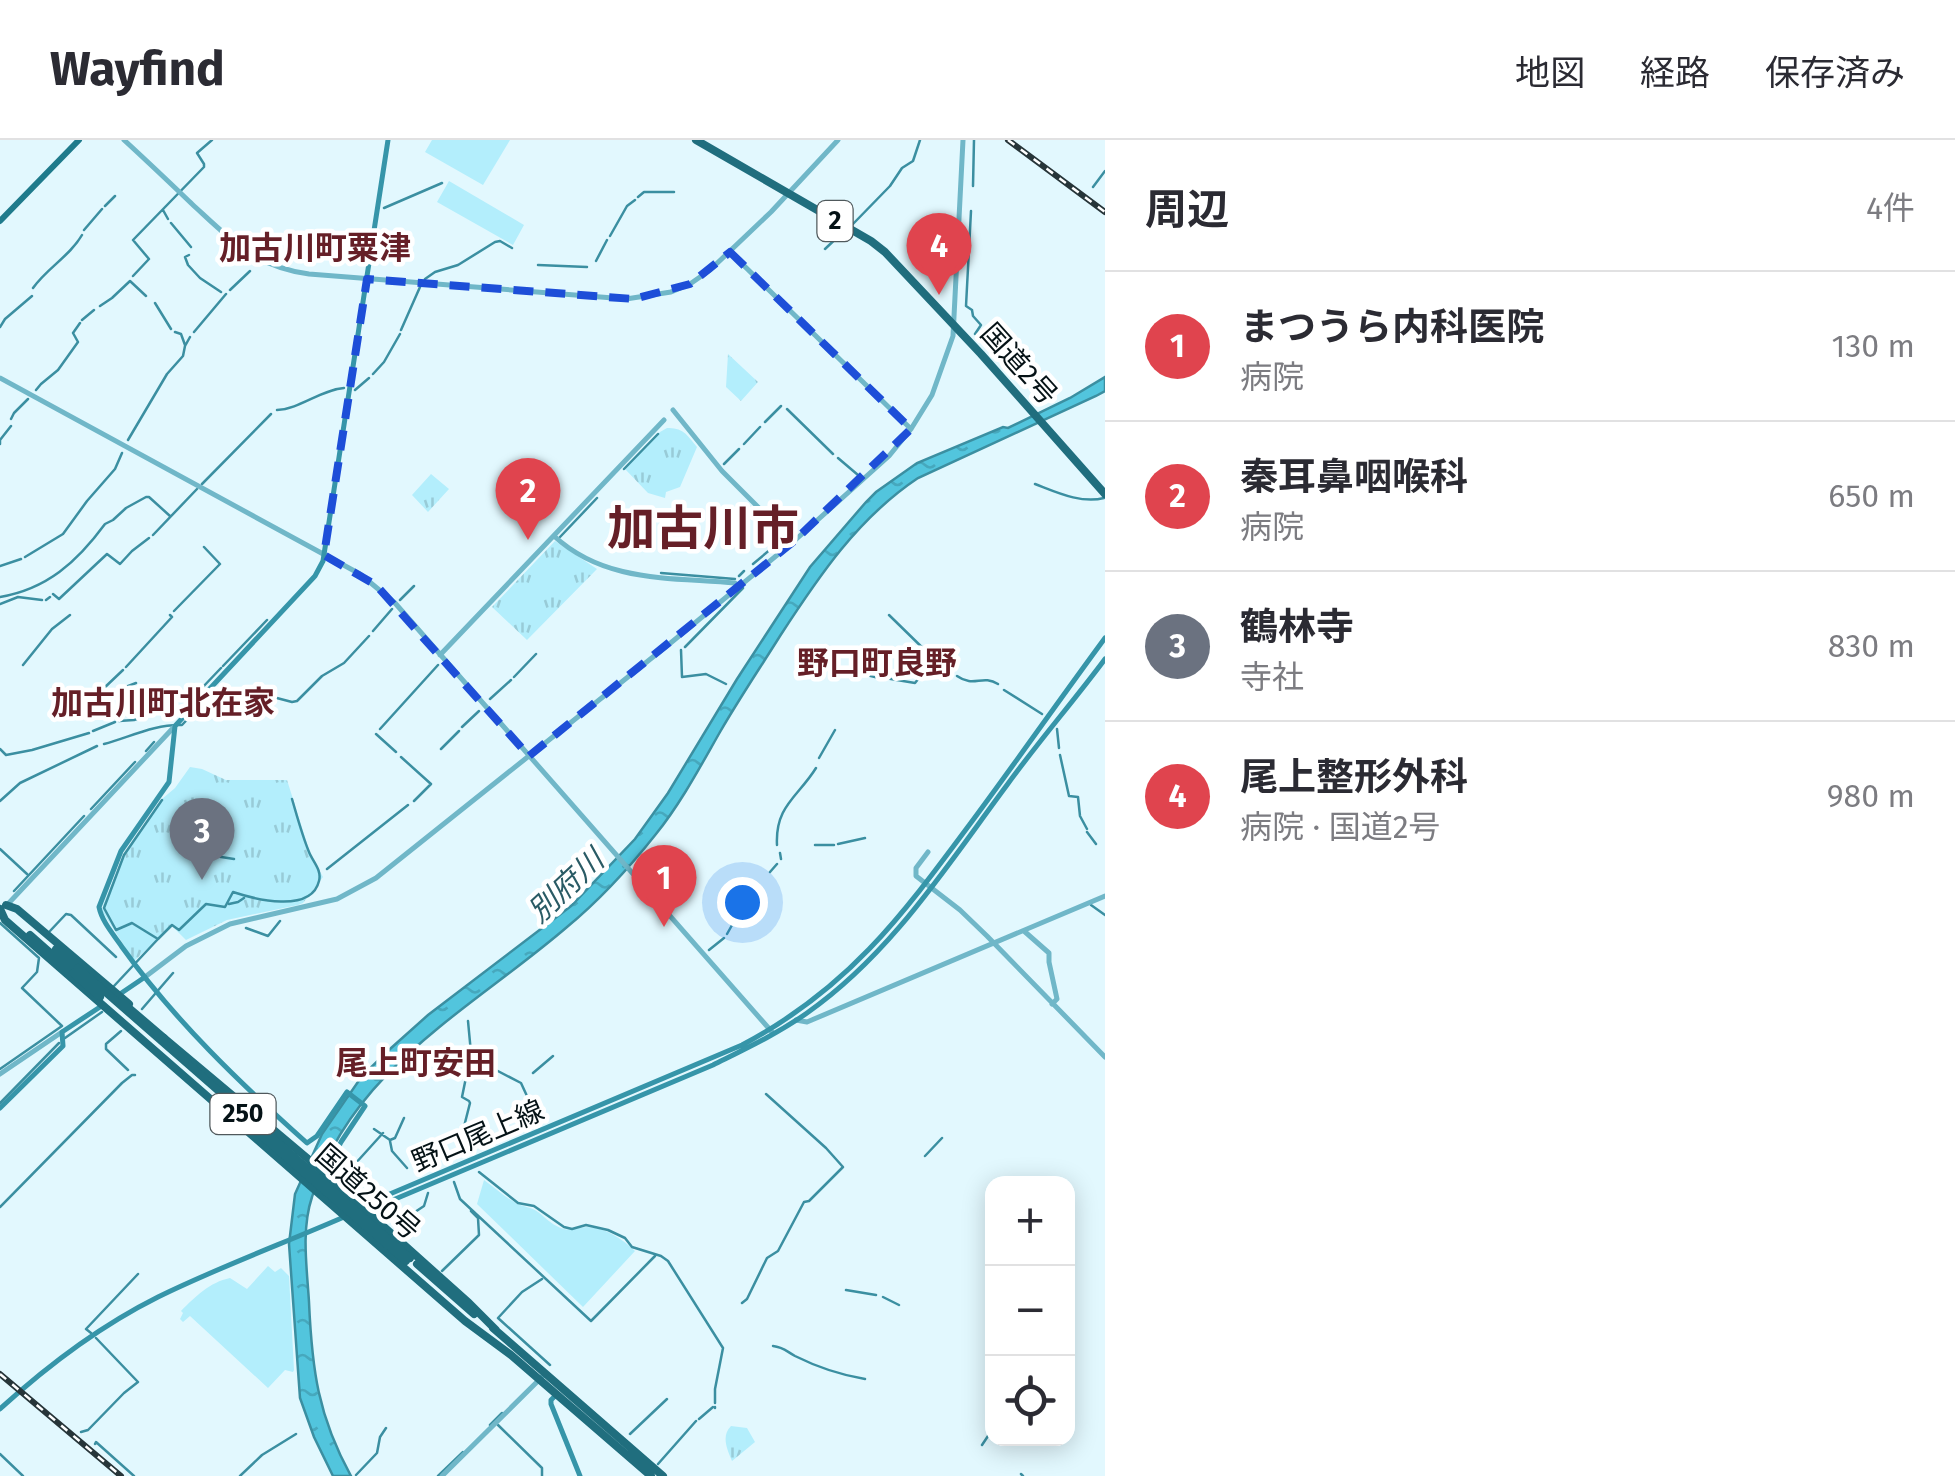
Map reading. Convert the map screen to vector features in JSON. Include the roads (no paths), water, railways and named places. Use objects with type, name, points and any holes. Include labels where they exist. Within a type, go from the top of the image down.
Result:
[{"type":"highway","name":"国道2号","points":[[696,140],[886,252],[1105,494]]},
{"type":"highway","name":"国道250号","points":[[2,905],[408,1260],[496,1330],[543,1376],[663,1476]]},
{"type":"highway","name":"250","points":[[253,1112],[17,909],[2,905],[5,920],[102,1006],[465,1321],[512,1355]]},
{"type":"highway","name":"国道250号","points":[[76,971],[512,1355],[543,1376],[557,1394],[651,1476]]},
{"type":"highway","name":"250","points":[[87,977],[367,1208],[496,1330]]},
{"type":"main road","points":[[0,221],[79,140]]},
{"type":"main road","points":[[367,1208],[332,1166],[336,1150],[363,1104],[347,1092],[317,1136],[307,1143],[225,1066],[157,991],[99,908],[121,851],[169,782],[175,726],[315,576],[324,555],[388,140]]},
{"type":"main road","name":"野口尾上線","points":[[344,1217],[704,1069],[796,1020],[834,992],[908,918],[1105,638]]},
{"type":"main road","name":"野口尾上線","points":[[771,1032],[839,980],[928,886],[1105,659]]},
{"type":"main road","points":[[0,1108],[63,1046],[62,1032],[145,977]]},
{"type":"main road","points":[[0,1410],[67,1353],[131,1312],[344,1217]]},
{"type":"main road","points":[[557,1394],[551,1404],[580,1476]]},
{"type":"street","points":[[124,140],[238,247],[264,262],[299,272],[634,299],[671,292],[710,270],[838,140]]},
{"type":"street","points":[[145,977],[186,946],[230,924],[317,905],[362,887],[391,868],[794,542],[889,456],[912,429],[932,394],[955,326],[963,140]]},
{"type":"street","points":[[730,252],[912,429]]},
{"type":"street","points":[[0,378],[376,585],[771,1032]]},
{"type":"street","points":[[673,410],[722,471],[794,542]]},
{"type":"street","points":[[440,655],[664,420]]},
{"type":"street","points":[[553,536],[580,556],[610,570],[734,583],[738,587]]},
{"type":"street","points":[[2,905],[175,726]]},
{"type":"street","points":[[928,852],[914,872],[995,943],[1105,1057]]},
{"type":"street","points":[[796,1020],[807,1022],[1105,896]]},
{"type":"street","points":[[1024,930],[1049,953],[1056,999],[1052,1004]]},
{"type":"street","points":[[0,1074],[62,1032]]},
{"type":"street","points":[[442,1476],[543,1376]]},
{"type":"water","name":"別府川","points":[[1105,377],[1105,391],[918,478],[877,511],[810,592],[682,797],[635,859],[579,917],[419,1044],[355,1112],[330,1152],[312,1197],[306,1236],[312,1349],[319,1392],[331,1433],[351,1476],[333,1476],[300,1398],[289,1244],[295,1194],[322,1134],[362,1076],[428,1015],[571,906],[635,839],[810,567],[876,492],[917,463],[1008,428]]},
{"type":"waterway","points":[[133,276],[149,259],[133,240],[204,167],[197,153],[212,140]]},
{"type":"waterway","points":[[852,225],[902,168],[913,161],[920,140]]},
{"type":"waterway","points":[[973,186],[974,140]]},
{"type":"waterway","points":[[1093,187],[1105,171]]},
{"type":"waterway","points":[[384,208],[442,183]]},
{"type":"waterway","points":[[638,197],[644,192],[674,192]]},
{"type":"waterway","points":[[105,206],[115,196]]},
{"type":"waterway","points":[[610,236],[627,206],[635,200]]},
{"type":"waterway","points":[[84,230],[102,209]]},
{"type":"waterway","points":[[163,210],[168,219]]},
{"type":"waterway","points":[[971,211],[966,306],[981,325],[975,334]]},
{"type":"waterway","points":[[171,223],[191,247]]},
{"type":"waterway","points":[[825,249],[844,231]]},
{"type":"waterway","points":[[33,288],[82,235]]},
{"type":"waterway","points":[[596,261],[607,240]]},
{"type":"waterway","points":[[425,279],[458,265],[495,242],[512,248]]},
{"type":"waterway","points":[[189,255],[185,257],[188,265],[221,292]]},
{"type":"waterway","points":[[538,265],[587,267]]},
{"type":"waterway","points":[[230,290],[250,271]]},
{"type":"waterway","points":[[100,306],[130,281],[146,296]]},
{"type":"waterway","points":[[401,330],[420,287]]},
{"type":"waterway","points":[[194,332],[226,294]]},
{"type":"waterway","points":[[0,327],[32,296]]},
{"type":"waterway","points":[[155,303],[171,329]]},
{"type":"waterway","points":[[82,320],[94,310]]},
{"type":"waterway","points":[[36,390],[58,370],[78,342],[73,333],[80,323]]},
{"type":"waterway","points":[[175,332],[181,334],[185,345]]},
{"type":"waterway","points":[[373,374],[400,334]]},
{"type":"waterway","points":[[128,440],[167,374],[183,356],[190,337]]},
{"type":"waterway","points":[[355,390],[369,378]]},
{"type":"waterway","points":[[277,410],[344,388]]},
{"type":"waterway","points":[[11,419],[28,399]]},
{"type":"waterway","points":[[765,422],[781,406]]},
{"type":"waterway","points":[[787,409],[833,454]]},
{"type":"waterway","points":[[202,484],[271,414]]},
{"type":"waterway","points":[[0,444],[11,426]]},
{"type":"waterway","points":[[744,444],[760,427]]},
{"type":"waterway","points":[[624,469],[658,434]]},
{"type":"waterway","points":[[724,464],[739,449]]},
{"type":"waterway","points":[[25,557],[63,534],[115,469],[122,453]]},
{"type":"waterway","points":[[838,458],[858,475]]},
{"type":"waterway","points":[[1035,484],[1078,498],[1104,498]]},
{"type":"waterway","points":[[153,535],[197,489]]},
{"type":"waterway","points":[[0,597],[32,588],[60,572],[105,524],[146,497],[170,516]]},
{"type":"waterway","points":[[560,537],[597,498]]},
{"type":"waterway","points":[[53,594],[59,599],[107,554],[120,564],[149,538]]},
{"type":"waterway","points":[[753,564],[784,538]]},
{"type":"waterway","points":[[174,611],[220,564],[204,547]]},
{"type":"waterway","points":[[0,566],[21,559]]},
{"type":"waterway","points":[[739,576],[744,571]]},
{"type":"waterway","points":[[661,573],[735,579]]},
{"type":"waterway","points":[[400,600],[414,586]]},
{"type":"waterway","points":[[685,647],[743,588]]},
{"type":"waterway","points":[[0,604],[18,597],[42,600]]},
{"type":"waterway","points":[[46,600],[50,597]]},
{"type":"waterway","points":[[373,631],[392,609]]},
{"type":"waterway","points":[[23,665],[52,629],[70,615]]},
{"type":"waterway","points":[[126,667],[170,615]]},
{"type":"waterway","points":[[889,615],[933,658]]},
{"type":"waterway","points":[[223,666],[267,620]]},
{"type":"waterway","points":[[205,707],[229,697],[297,701],[322,676],[344,663],[369,636]]},
{"type":"waterway","points":[[681,650],[682,677],[706,674],[726,684]]},
{"type":"waterway","points":[[514,677],[536,654]]},
{"type":"waterway","points":[[931,664],[935,659]]},
{"type":"waterway","points":[[380,729],[438,665]]},
{"type":"waterway","points":[[166,707],[179,696],[201,689],[221,668]]},
{"type":"waterway","points":[[885,678],[915,683],[926,669]]},
{"type":"waterway","points":[[74,711],[94,705],[102,690],[123,670]]},
{"type":"waterway","points":[[828,670],[879,678]]},
{"type":"waterway","points":[[957,676],[998,684]]},
{"type":"waterway","points":[[490,699],[511,680]]},
{"type":"waterway","points":[[97,698],[136,683]]},
{"type":"waterway","points":[[1004,690],[1042,714]]},
{"type":"waterway","points":[[104,744],[152,729],[182,725],[198,708]]},
{"type":"waterway","points":[[119,721],[162,711]]},
{"type":"waterway","points":[[462,727],[479,711]]},
{"type":"waterway","points":[[93,731],[115,722]]},
{"type":"waterway","points":[[1057,729],[1059,748]]},
{"type":"waterway","points":[[819,758],[835,730]]},
{"type":"waterway","points":[[441,749],[459,731]]},
{"type":"waterway","points":[[0,749],[6,755],[89,733]]},
{"type":"waterway","points":[[376,734],[396,752]]},
{"type":"waterway","points":[[146,751],[154,742]]},
{"type":"waterway","points":[[0,801],[20,783],[97,746]]},
{"type":"waterway","points":[[1060,755],[1069,796],[1078,797],[1080,816],[1087,829]]},
{"type":"waterway","points":[[401,757],[431,784],[414,801]]},
{"type":"waterway","points":[[91,809],[135,762]]},
{"type":"waterway","points":[[777,845],[784,811],[816,768]]},
{"type":"waterway","points":[[158,939],[172,925],[179,930],[206,904],[225,907],[233,892],[281,902],[305,898],[314,891],[319,873],[292,799]]},
{"type":"waterway","points":[[114,986],[158,939],[132,923],[116,930],[104,908],[124,855],[162,800]]},
{"type":"waterway","points":[[327,869],[408,805]]},
{"type":"waterway","points":[[14,891],[84,816]]},
{"type":"waterway","points":[[1087,832],[1096,844]]},
{"type":"waterway","points":[[838,844],[865,838]]},
{"type":"waterway","points":[[815,845],[834,845]]},
{"type":"waterway","points":[[0,849],[27,874]]},
{"type":"waterway","points":[[183,851],[234,859]]},
{"type":"waterway","points":[[780,853],[781,859]]},
{"type":"waterway","points":[[770,872],[777,864]]},
{"type":"waterway","points":[[739,911],[757,887]]},
{"type":"waterway","points":[[229,904],[244,898]]},
{"type":"waterway","points":[[1091,905],[1105,915]]},
{"type":"waterway","points":[[50,931],[66,914],[71,915],[116,957]]},
{"type":"waterway","points":[[727,934],[736,918]]},
{"type":"waterway","points":[[246,928],[268,936],[280,921]]},
{"type":"waterway","points":[[0,923],[39,958],[37,972],[22,988],[62,1026],[0,1069]]},
{"type":"waterway","points":[[709,950],[724,938]]},
{"type":"waterway","points":[[142,1009],[173,973]]},
{"type":"waterway","points":[[65,1038],[102,1012]]},
{"type":"waterway","points":[[456,1158],[470,1103],[462,1097],[471,1053],[468,1021]]},
{"type":"waterway","points":[[121,1031],[106,1044],[106,1049],[128,1070]]},
{"type":"waterway","points":[[0,1103],[59,1043]]},
{"type":"waterway","points":[[533,1073],[553,1056]]},
{"type":"waterway","points":[[494,1069],[521,1083],[538,1120]]},
{"type":"waterway","points":[[0,1207],[122,1083],[135,1075]]},
{"type":"waterway","points":[[742,1303],[767,1258],[778,1251],[804,1202],[843,1167],[766,1094]]},
{"type":"waterway","points":[[374,1129],[390,1140],[395,1138],[404,1118]]},
{"type":"waterway","points":[[345,1175],[383,1133]]},
{"type":"waterway","points":[[925,1156],[942,1138]]},
{"type":"waterway","points":[[390,1141],[392,1151],[407,1168]]},
{"type":"waterway","points":[[479,1172],[518,1203],[534,1206],[564,1227],[586,1225],[608,1230],[625,1238],[632,1247],[668,1261],[723,1348],[715,1403]]},
{"type":"waterway","points":[[454,1182],[460,1199],[591,1321],[655,1256]]},
{"type":"waterway","points":[[394,1226],[424,1206],[428,1193]]},
{"type":"waterway","points":[[442,1271],[479,1235],[478,1218],[471,1211]]},
{"type":"waterway","points":[[91,1333],[86,1329],[138,1274]]},
{"type":"waterway","points":[[542,1279],[522,1292],[498,1318],[550,1365]]},
{"type":"waterway","points":[[846,1290],[876,1295]]},
{"type":"waterway","points":[[883,1297],[899,1305]]},
{"type":"waterway","points":[[81,1432],[88,1430],[138,1382],[96,1338]]},
{"type":"waterway","points":[[773,1346],[820,1367],[865,1379]]},
{"type":"waterway","points":[[630,1434],[667,1399]]},
{"type":"waterway","points":[[699,1419],[713,1407]]},
{"type":"waterway","points":[[490,1425],[502,1413]]},
{"type":"waterway","points":[[658,1464],[696,1421]]},
{"type":"waterway","points":[[498,1425],[542,1468],[542,1476]]},
{"type":"waterway","points":[[356,1475],[377,1453],[386,1428]]},
{"type":"waterway","points":[[240,1476],[262,1455],[296,1434]]},
{"type":"waterway","points":[[982,1445],[985,1440]]},
{"type":"waterway","points":[[95,1444],[134,1476]]},
{"type":"waterway","points":[[438,1476],[463,1452]]},
{"type":"waterway","points":[[0,1454],[23,1476]]},
{"type":"railway","points":[[1008,140],[1105,212]]},
{"type":"railway","points":[[0,1374],[121,1476]]},
{"type":"place","name":"尾上整形外科","points":[[939,295]]},
{"type":"place","name":"秦耳鼻咽喉科","points":[[528,540]]},
{"type":"place","name":"鶴林寺","points":[[202,880]]},
{"type":"place","name":"まつうら内科医院","points":[[664,927]]},
{"type":"district","name":"加古川町粟津","points":[[315,248]]},
{"type":"district","name":"加古川市","points":[[703,529]]},
{"type":"district","name":"野口町良野","points":[[877,663]]},
{"type":"district","name":"加古川町北在家","points":[[163,703]]},
{"type":"district","name":"尾上町安田","points":[[416,1063]]}]
